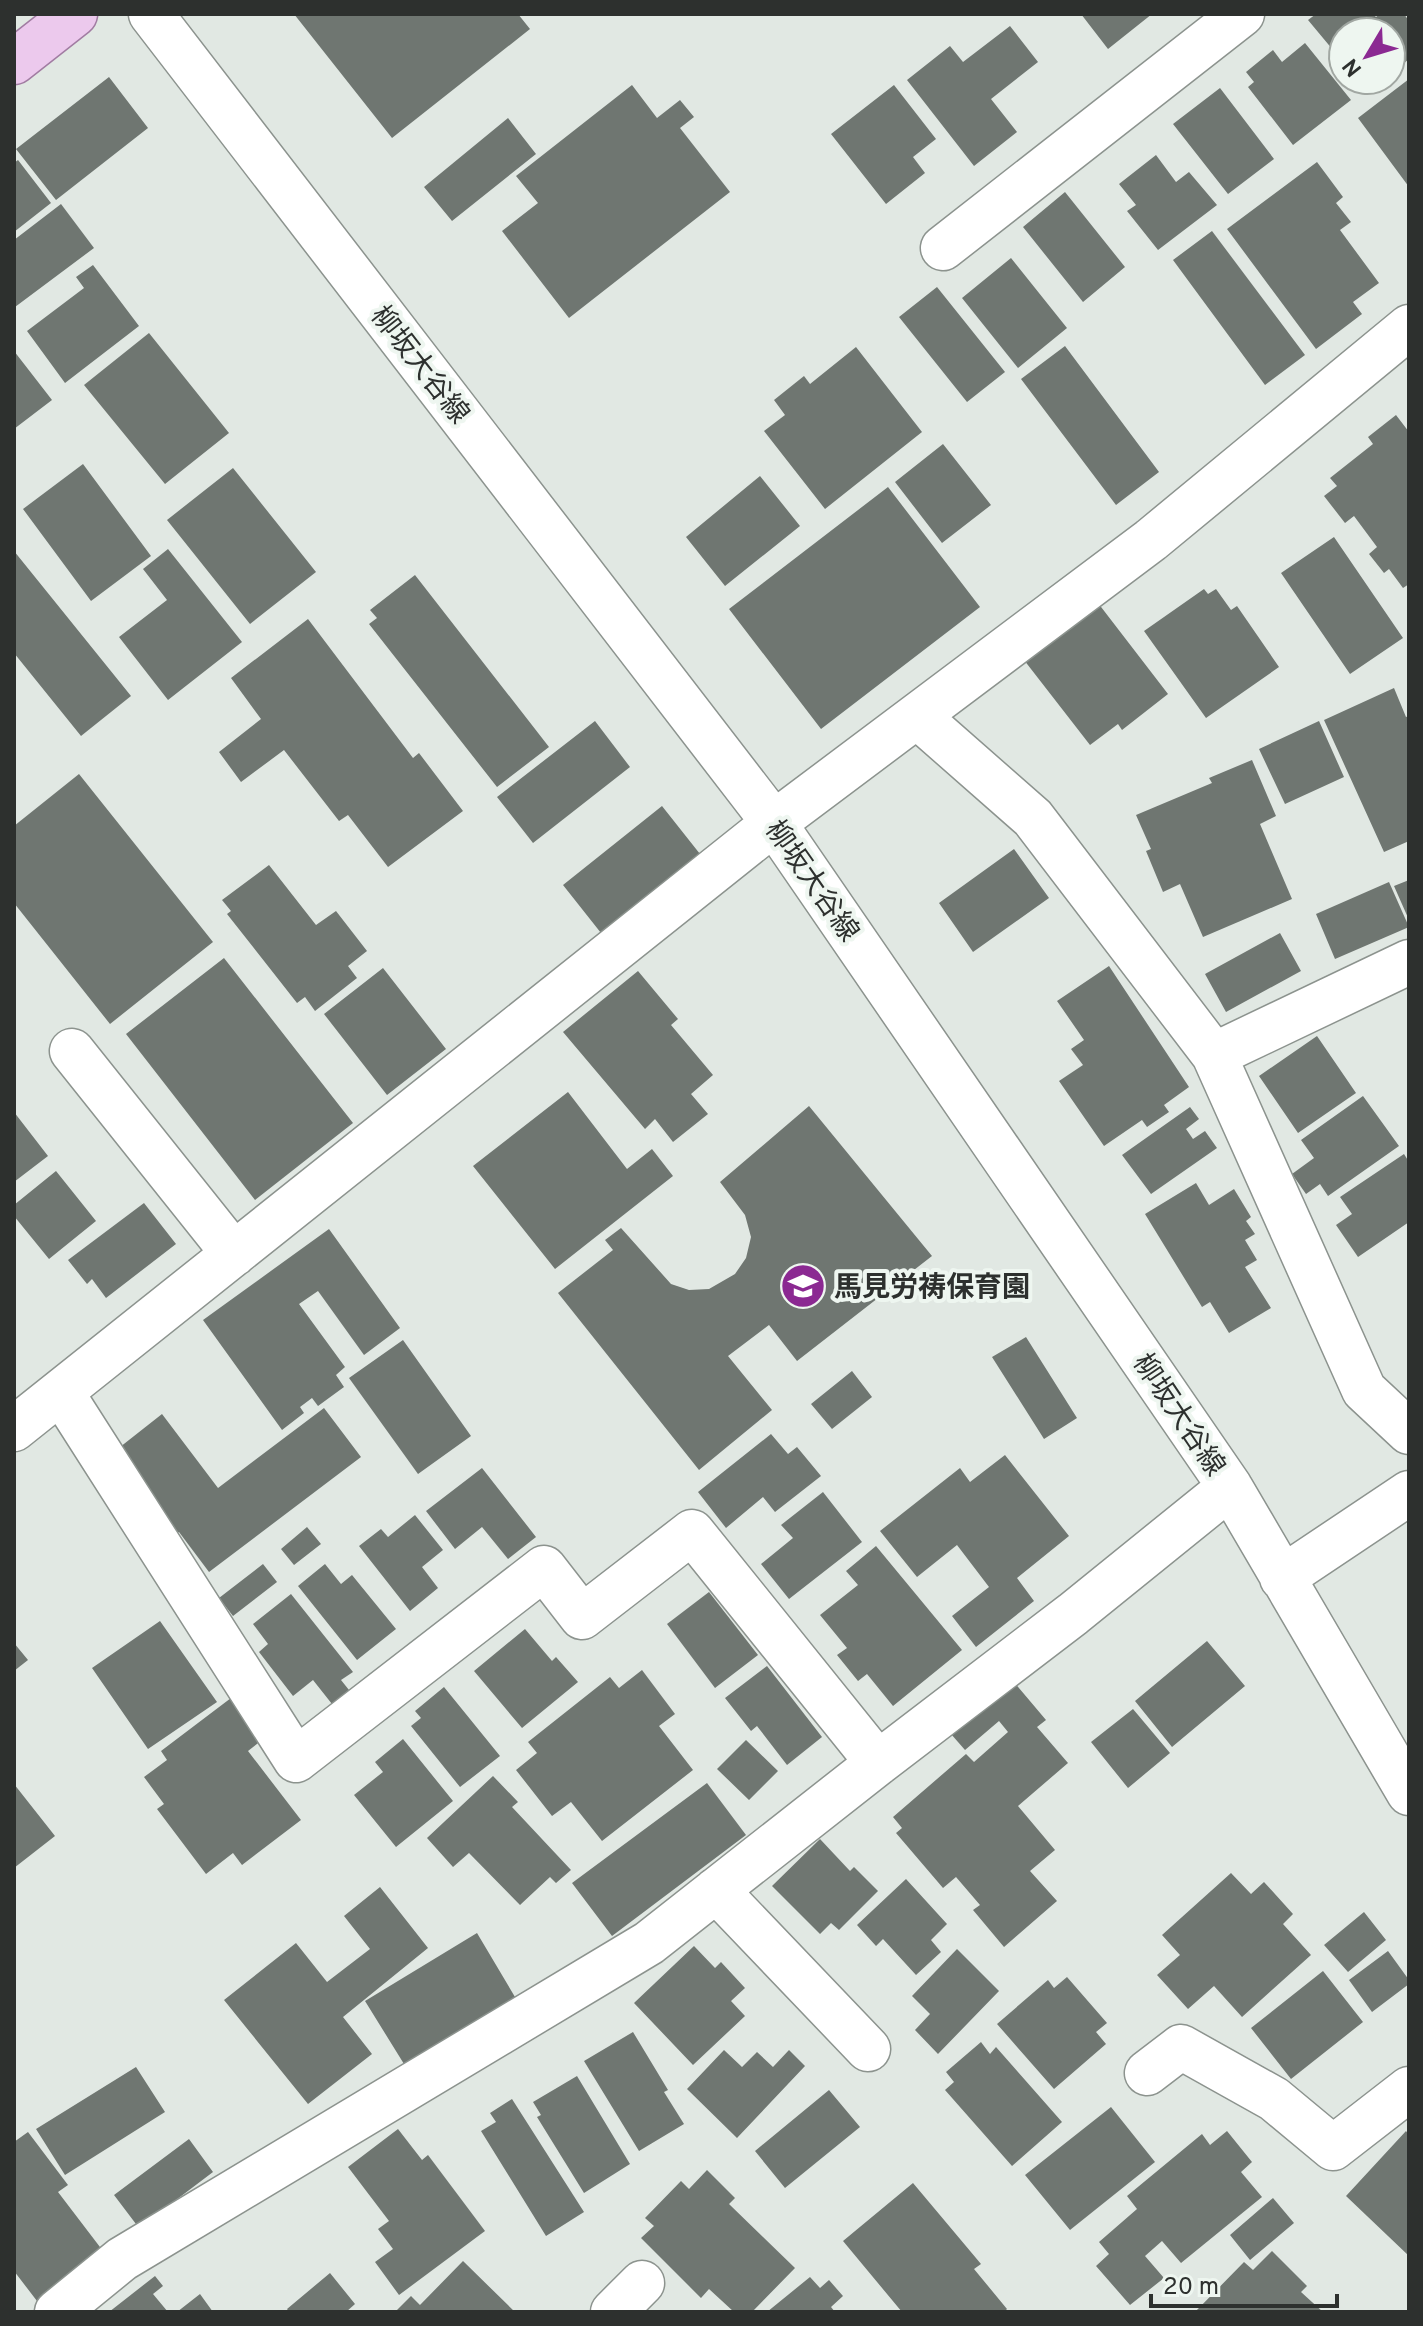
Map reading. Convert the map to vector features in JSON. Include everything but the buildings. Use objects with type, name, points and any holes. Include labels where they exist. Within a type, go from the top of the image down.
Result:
[{"type":"main road","points":[[14,62],[75,14]]},
{"type":"street","name":"柳坂大谷線","points":[[151,14],[774,823],[1230,1487],[1409,1793]]},
{"type":"street","points":[[943,248],[1242,14]]},
{"type":"street","points":[[14,1429],[774,823],[1151,540],[1409,327]]},
{"type":"street","points":[[917,716],[1033,818],[1214,1055],[1364,1390],[1409,1432]]},
{"type":"street","points":[[1214,1055],[1409,962]]},
{"type":"street","points":[[72,1051],[234,1254]]},
{"type":"street","points":[[61,1392],[296,1760],[544,1568],[582,1617],[692,1532],[878,1763]]},
{"type":"street","points":[[57,2312],[122,2259],[649,1943],[1073,1614],[1230,1487]]},
{"type":"street","points":[[1282,1578],[1409,1493]]},
{"type":"street","points":[[716,1890],[868,2049]]},
{"type":"street","points":[[1147,2073],[1181,2047],[1274,2099],[1333,2148],[1409,2089]]},
{"type":"place","name":"馬見労祷保育園","points":[[803,1286]]}]
